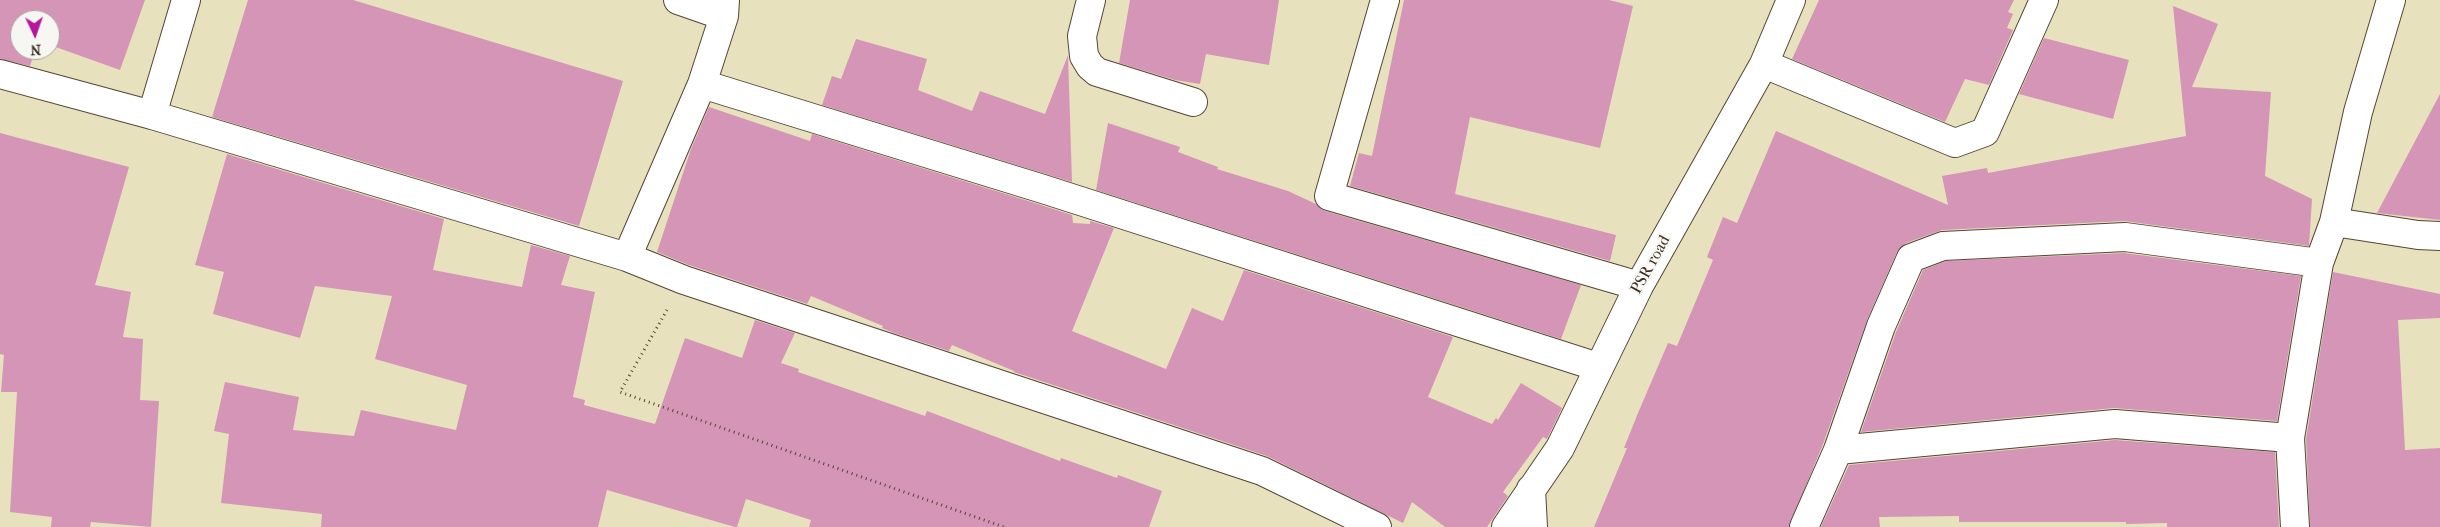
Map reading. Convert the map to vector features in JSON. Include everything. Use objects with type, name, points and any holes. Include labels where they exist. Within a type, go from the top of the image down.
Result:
[{"type":"street","points":[[152,115],[186,0]]},
{"type":"street","points":[[627,257],[702,84],[725,8],[678,0]]},
{"type":"street","points":[[1091,0],[1082,41],[1084,56],[1090,66],[1097,72],[1193,102]]},
{"type":"street","points":[[1385,0],[1329,196],[1639,286]]},
{"type":"street","name":"PSR road","points":[[1506,527],[1560,448],[1639,286],[1764,64],[1791,0]]},
{"type":"street","points":[[1764,64],[1955,142],[1985,132],[2044,0]]},
{"type":"street","points":[[2295,527],[2290,438],[2319,263],[2334,222],[2358,112],[2391,0]]},
{"type":"street","points":[[0,74],[152,115],[627,257],[684,280],[1262,471],[1378,527]]},
{"type":"street","points":[[702,84],[1043,189],[1598,367]]},
{"type":"street","points":[[2334,222],[2418,235],[2440,236]]},
{"type":"street","points":[[1804,527],[1838,450],[1881,326],[1911,258],[1943,246],[2125,237],[2319,263]]},
{"type":"street","points":[[1838,450],[2114,424],[2290,438]]},
{"type":"street","points":[[1531,489],[1533,527]]},
{"type":"path","points":[[684,280],[620,392],[1004,527]]},
{"type":"building","points":[[0,0],[145,0],[120,70],[60,49],[60,10],[10,10],[10,60],[32,60],[30,66],[0,59]]},
{"type":"building","points":[[248,0],[353,0],[623,81],[579,226],[212,117]]},
{"type":"building","points":[[1130,0],[1279,0],[1269,65],[1206,54],[1200,84],[1175,80],[1119,63]]},
{"type":"building","points":[[1404,0],[1609,0],[1633,6],[1600,148],[1470,117],[1455,194],[1616,235],[1610,261],[1350,186],[1359,153],[1372,156]]},
{"type":"building","points":[[1819,0],[2014,0],[2008,12],[2013,14],[2007,28],[2013,30],[1989,85],[1965,79],[1945,122],[1792,59]]},
{"type":"building","points":[[2173,6],[2218,24],[2192,87],[2271,92],[2265,176],[2312,199],[2309,246],[2124,221],[1942,230],[1906,243],[1897,252],[1867,320],[1823,444],[1789,527],[1594,527],[1627,448],[1624,448],[1638,413],[1668,343],[1677,346],[1713,260],[1707,257],[1723,217],[1737,223],[1776,131],[1948,205],[1942,176],[1987,168],[1988,173],[2186,136]]},
{"type":"building","points":[[2044,38],[2129,60],[2113,119],[2019,94]]},
{"type":"building","points":[[856,39],[927,59],[918,90],[972,111],[980,91],[1045,114],[1068,55],[1072,182],[822,105],[832,76],[841,79]]},
{"type":"building","points":[[2440,94],[2440,220],[2377,213]]},
{"type":"building","points":[[709,107],[810,141],[812,134],[1038,204],[1072,215],[1073,223],[1090,224],[1090,221],[1114,228],[1072,331],[1166,369],[1192,308],[1223,321],[1244,270],[1453,337],[1428,397],[1492,424],[1496,418],[1498,420],[1521,383],[1562,408],[1547,439],[1543,437],[1503,492],[1508,496],[1487,527],[1445,527],[1412,502],[1403,523],[1267,456],[1014,372],[952,345],[949,351],[894,333],[882,328],[883,326],[811,296],[807,304],[689,265],[657,252],[691,149]]},
{"type":"building","points":[[1108,123],[1180,147],[1178,152],[1218,167],[1217,169],[1288,191],[1316,204],[1325,211],[1581,285],[1561,339],[1096,190]]},
{"type":"building","points":[[0,133],[129,167],[95,285],[131,292],[123,337],[143,339],[140,400],[159,401],[151,527],[91,522],[90,527],[51,527],[52,517],[10,512],[17,392],[1,392],[4,355],[0,354]]},
{"type":"building","points":[[227,154],[444,219],[433,270],[522,287],[531,245],[570,256],[561,285],[595,292],[573,397],[585,400],[584,405],[655,424],[685,338],[742,358],[755,320],[795,333],[781,363],[799,369],[798,372],[925,416],[927,411],[1060,461],[1061,458],[1117,478],[1118,475],[1162,491],[1149,527],[809,527],[811,520],[746,499],[737,527],[735,527],[607,490],[598,527],[321,527],[322,514],[221,503],[229,434],[214,431],[225,382],[299,397],[293,430],[354,436],[361,410],[456,430],[467,385],[375,359],[392,296],[315,286],[300,338],[213,314],[224,272],[195,265]]},
{"type":"building","points":[[2124,253],[2301,276],[2277,421],[2114,408],[1861,432],[1896,332],[1923,270],[1946,261]]},
{"type":"building","points":[[2333,272],[2440,294],[2440,318],[2398,320],[2405,450],[2440,448],[2440,527],[2310,527],[2306,439]]},
{"type":"building","points":[[2115,440],[2275,452],[2279,527],[2167,527],[2167,523],[2126,524],[2126,522],[1959,522],[1959,516],[1879,517],[1880,527],[1821,527],[1849,465]]}]
